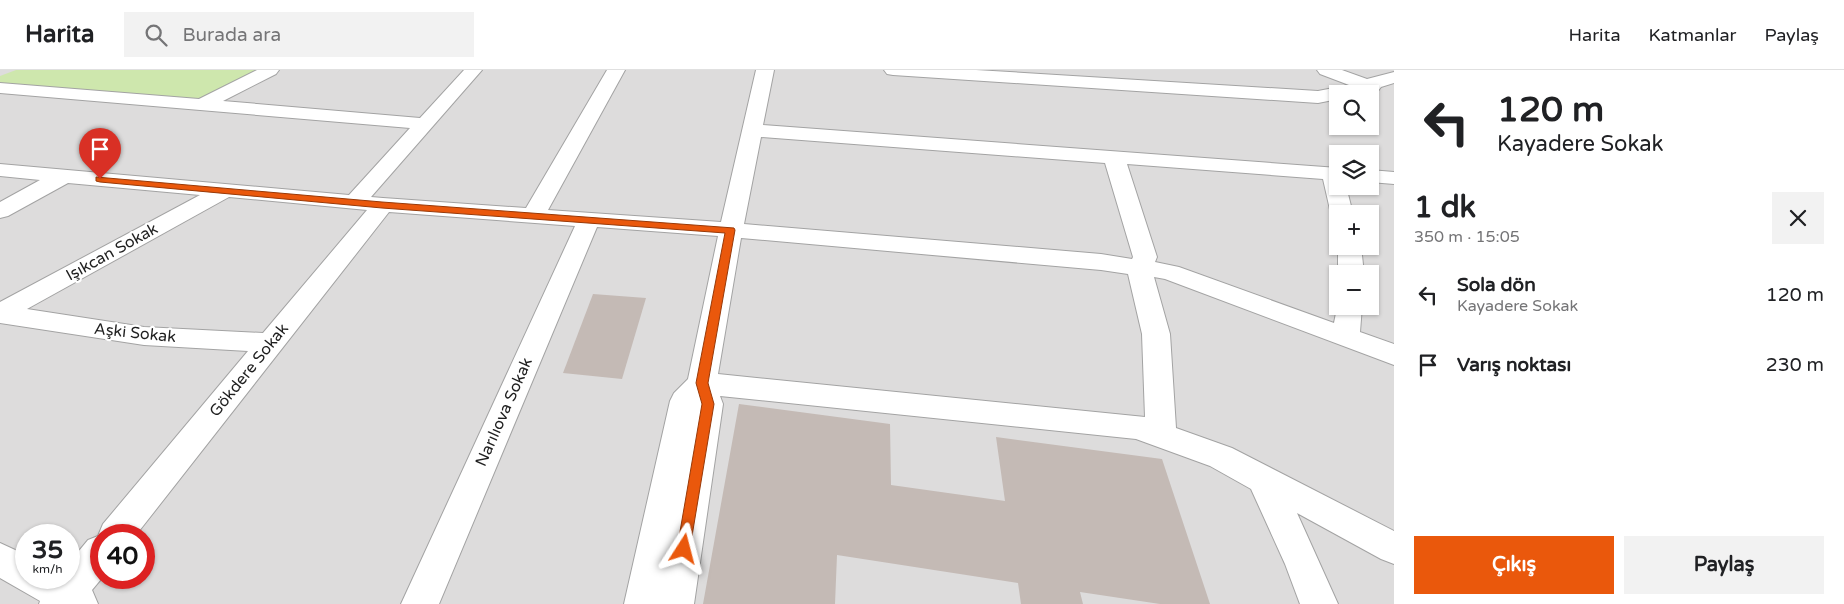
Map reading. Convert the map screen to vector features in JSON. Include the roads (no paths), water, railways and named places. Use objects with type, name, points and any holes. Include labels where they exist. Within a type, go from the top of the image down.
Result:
[{"type":"street","points":[[202,105],[270,70]]},
{"type":"street","points":[[354,203],[473,70]]},
{"type":"street","points":[[533,216],[616,70]]},
{"type":"street","points":[[675,604],[708,404],[702,383],[764,70]]},
{"type":"street","points":[[901,70],[1318,96],[1329,94]]},
{"type":"street","points":[[1326,70],[1367,85],[1394,77]]},
{"type":"street","points":[[0,88],[426,124]]},
{"type":"street","points":[[1379,89],[1394,95]]},
{"type":"street","points":[[752,130],[1329,174]]},
{"type":"street","points":[[1114,157],[1145,257],[1139,268],[1156,334],[1161,436]]},
{"type":"street","points":[[0,170],[354,203],[731,230],[1101,262],[1170,272],[1394,355]]},
{"type":"street","points":[[0,211],[64,176]]},
{"type":"street","points":[[1379,177],[1394,178]]},
{"type":"street","name":"Işıkcan Sokak","points":[[0,314],[224,191]]},
{"type":"street","name":"Gökdere Sokak","points":[[124,524],[382,205]]},
{"type":"street","name":"Narılıova Sokak","points":[[420,604],[589,220]]},
{"type":"street","name":"Aşki Sokak","points":[[0,314],[144,336],[270,343]]},
{"type":"street","points":[[1346,337],[1348,315]]},
{"type":"street","points":[[702,383],[1138,427],[1221,458],[1394,548]]},
{"type":"street","points":[[644,604],[686,401],[702,383]]},
{"type":"street","points":[[1264,480],[1303,564],[1319,604]]},
{"type":"street","points":[[0,559],[15,568]]},
{"type":"street","points":[[50,589],[68,601],[90,568]]}]
